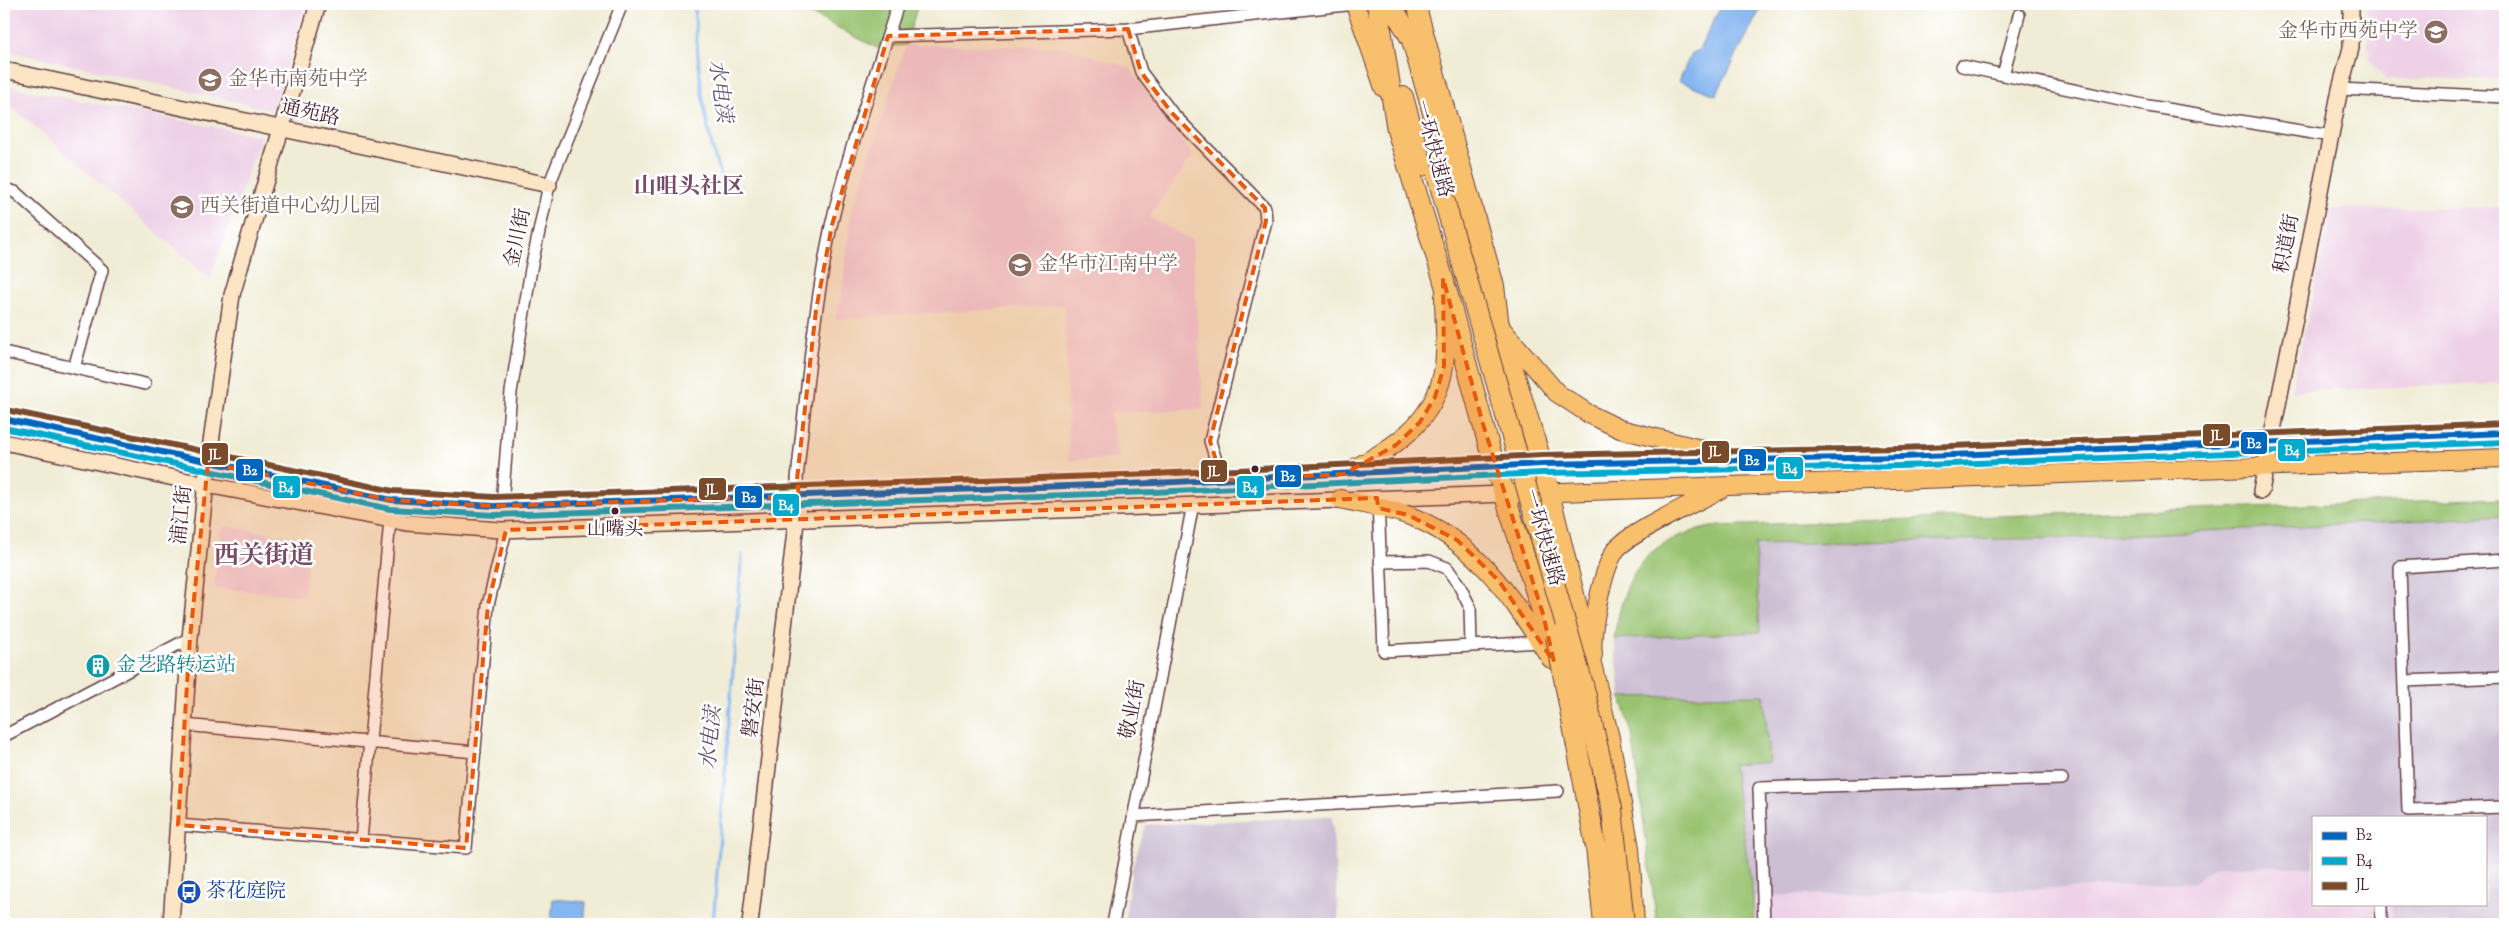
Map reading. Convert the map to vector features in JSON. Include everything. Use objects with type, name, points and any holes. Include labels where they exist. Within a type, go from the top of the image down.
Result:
[{"type":"highway","points":[[1387,8],[1412,40],[1482,288],[1500,326],[1542,464],[1609,738],[1629,848],[1634,924]]},
{"type":"highway","points":[[1387,8],[1397,130],[1444,278],[1496,466],[1543,614],[1554,662],[1570,741],[1593,879],[1595,924]]},
{"type":"highway","name":"一环快速路","points":[[1387,8],[1559,646],[1596,847],[1604,924]]},
{"type":"highway","name":"一环快速路","points":[[1431,175],[1584,688],[1612,809],[1624,924]]},
{"type":"main road","name":"浦江街","points":[[171,924],[190,638],[208,463],[232,295],[318,4]]},
{"type":"main road","points":[[1355,4],[1397,130]]},
{"type":"main road","points":[[1416,4],[1494,286],[1500,326],[1557,393],[1589,414],[1620,429],[1744,459]]},
{"type":"main road","name":"积道街","points":[[2261,492],[2269,441],[2330,136],[2351,48],[2351,4]]},
{"type":"main road","name":"通苑路","points":[[4,70],[549,185]]},
{"type":"main road","points":[[1344,474],[1396,445],[1420,422],[1435,397],[1444,366],[1444,278]]},
{"type":"main road","points":[[4,419],[392,500],[485,506],[1222,480],[1542,464],[1901,457],[2505,433]]},
{"type":"main road","points":[[4,442],[207,485],[390,520],[506,530],[1340,499],[1378,503],[1549,492],[2505,458]]},
{"type":"main road","points":[[1594,676],[1592,644],[1599,600],[1616,550],[1663,518],[1726,486]]},
{"type":"main road","name":"磐安街","points":[[750,924],[799,496]]},
{"type":"main road","points":[[1378,503],[1408,515],[1457,540],[1499,581],[1554,662]]},
{"type":"street","name":"金川街","points":[[503,492],[513,382],[531,269],[549,185],[622,4]]},
{"type":"street","points":[[799,496],[797,478],[816,310],[832,225],[850,156],[898,4]]},
{"type":"street","points":[[888,36],[1128,29],[1355,4]]},
{"type":"street","points":[[2002,75],[2019,15]]},
{"type":"street","points":[[1128,29],[1141,72],[1172,113],[1265,208],[1266,220],[1210,441],[1222,480]]},
{"type":"street","points":[[1962,66],[2148,106],[2330,136]]},
{"type":"street","points":[[2340,89],[2505,97]]},
{"type":"street","points":[[4,189],[15,192],[102,270],[74,368]]},
{"type":"street","points":[[4,352],[145,384]]},
{"type":"street","points":[[1378,503],[1384,650],[1540,642]]},
{"type":"street","name":"敬业街","points":[[1113,924],[1193,504]]},
{"type":"street","points":[[361,840],[390,520]]},
{"type":"street","points":[[178,825],[466,848],[488,605],[506,530]]},
{"type":"street","points":[[2505,560],[2400,567],[2408,810],[2505,807]]},
{"type":"street","points":[[1380,562],[1429,561],[1447,568],[1459,585],[1470,607],[1471,646]]},
{"type":"street","points":[[4,736],[190,638]]},
{"type":"street","points":[[2404,681],[2505,676]]},
{"type":"street","points":[[184,725],[475,752]]},
{"type":"street","points":[[1764,924],[1759,788],[2062,779]]},
{"type":"street","points":[[1133,816],[1558,791]]},
{"type":"street","points":[[2381,906],[2381,924]]},
{"type":"highlighted area","points":[[1128,29],[1141,72],[1172,113],[1265,208],[1266,221],[1210,441],[1222,480],[1344,474],[1396,445],[1420,422],[1435,397],[1444,366],[1443,278],[1483,424],[1543,614],[1554,662],[1499,581],[1457,540],[1408,515],[1378,508],[1377,498],[506,530],[488,605],[466,848],[178,825],[190,638],[208,463],[392,500],[494,506],[799,496],[797,479],[816,310],[832,225],[888,36]]},
{"type":"shaded area","name":"金华市南苑中学","points":[[4,4],[306,4],[273,110],[5,50]]},
{"type":"shaded area","name":"金华市西苑中学","points":[[2366,4],[2505,4],[2505,79],[2386,79],[2369,60]]},
{"type":"shaded area","name":"金华市江南中学","points":[[906,45],[1065,47],[1130,68],[1193,156],[1149,217],[1192,240],[1203,409],[1110,413],[1119,459],[1069,460],[1065,305],[835,319],[842,291],[852,209]]},
{"type":"shaded area","name":"西关街道中心幼儿园","points":[[4,86],[261,136],[210,279],[4,100]]},
{"type":"shaded area","points":[[2505,207],[2505,383],[2291,391],[2332,209]]},
{"type":"shaded area","points":[[2505,516],[2505,924],[2392,924],[2392,906],[2486,906],[2486,816],[2312,816],[2312,867],[2215,866],[2194,882],[2073,888],[1753,896],[1733,764],[1764,695],[1621,697],[1614,639],[1760,632],[1755,544],[2065,538]]},
{"type":"shaded area","points":[[225,526],[310,540],[303,596],[214,588],[221,532]]},
{"type":"shaded area","points":[[1332,816],[1339,924],[1124,924],[1132,868],[1146,825]]},
{"type":"shaded area","points":[[2215,866],[2312,867],[2312,906],[2392,906],[2392,924],[1754,924],[1753,896],[2073,888],[2194,882]]},
{"type":"green space","points":[[735,4],[918,4],[906,45],[877,48],[813,15],[753,10]]},
{"type":"green space","points":[[2505,498],[2505,516],[2065,538],[1755,544],[1760,632],[1614,639],[1625,594],[1632,577],[1643,562],[1656,549],[1672,539],[1717,526]]},
{"type":"green space","points":[[1764,695],[1769,762],[1733,765],[1753,896],[1754,924],[1657,924],[1632,734],[1621,697]]},
{"type":"water","points":[[1722,4],[1763,4],[1716,95],[1679,81],[1691,54],[1699,50]]},
{"type":"water","points":[[553,899],[586,902],[584,924],[551,924]]},
{"type":"waterway","name":"水电渎","points":[[694,4],[699,71],[705,115],[722,180]]},
{"type":"waterway","name":"水电渎","points":[[713,924],[742,555]]},
{"type":"transit line","name":"JL","points":[[6,410],[393,491],[494,497],[1154,474],[1542,455],[1901,448],[2505,424]]},
{"type":"transit line","name":"B2","points":[[4,419],[392,500],[494,506],[1154,483],[1542,464],[1901,457],[2505,433]]},
{"type":"transit line","name":"B4","points":[[4,428],[390,509],[494,515],[1154,492],[1542,473],[1901,466],[2505,442]]},
{"type":"place","name":"金华市西苑中学","points":[[2436,32]]},
{"type":"place","name":"金华市南苑中学","points":[[210,80]]},
{"type":"place","name":"西关街道中心幼儿园","points":[[182,207]]},
{"type":"place","name":"金华市江南中学","points":[[1020,265]]},
{"type":"place","name":"山嘴头","points":[[615,511]]},
{"type":"place","name":"金艺路转运站","points":[[98,666]]},
{"type":"place","name":"茶花庭院","points":[[189,892]]},
{"type":"district","name":"山咀头社区","points":[[689,188]]},
{"type":"district","name":"西关街道","points":[[264,557]]}]
